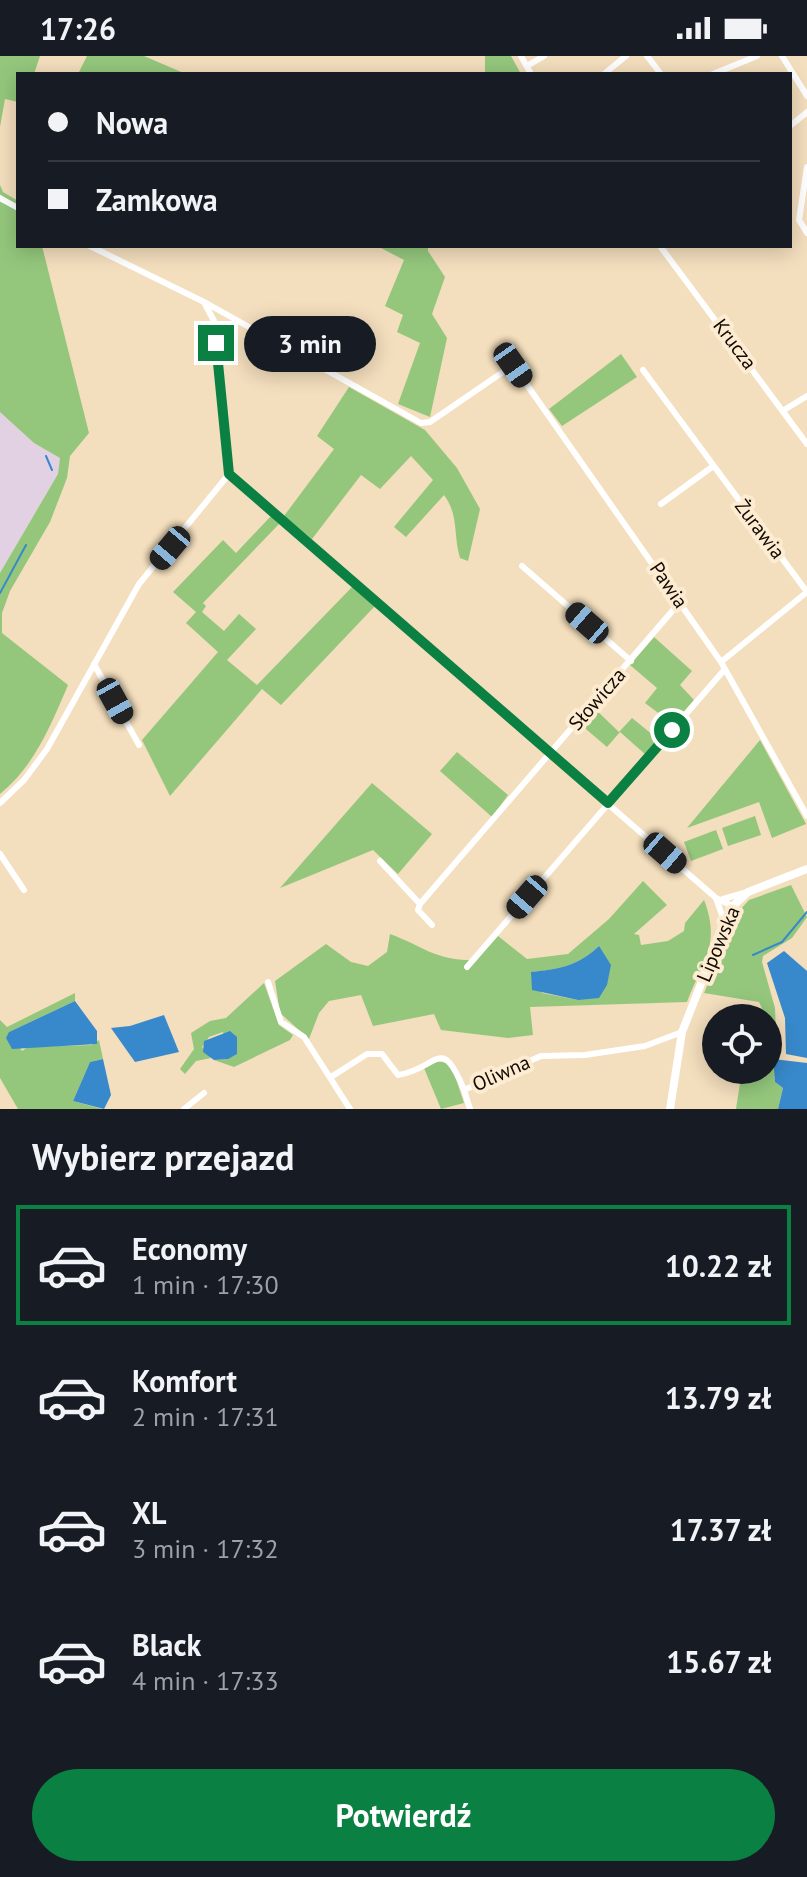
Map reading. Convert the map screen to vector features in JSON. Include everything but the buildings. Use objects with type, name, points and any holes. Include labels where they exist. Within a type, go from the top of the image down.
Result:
[{"type":"street","points":[[521,56],[530,72]]},
{"type":"street","points":[[527,66],[544,56]]},
{"type":"street","points":[[606,72],[626,56]]},
{"type":"street","points":[[647,56],[659,72]]},
{"type":"street","points":[[718,72],[757,56]]},
{"type":"street","points":[[782,56],[807,96]]},
{"type":"street","points":[[807,167],[799,220],[807,233]]},
{"type":"street","points":[[94,248],[204,302],[214,321],[229,474],[719,900],[732,907]]},
{"type":"street","name":"Krucza","points":[[662,248],[807,444]]},
{"type":"street","name":"Pawia","points":[[204,302],[421,423],[430,422],[513,365],[723,665],[807,816]]},
{"type":"street","name":"Żurawia","points":[[643,370],[807,592]]},
{"type":"street","points":[[784,410],[807,396]]},
{"type":"street","points":[[661,504],[712,467]]},
{"type":"street","points":[[0,803],[35,766],[139,584],[229,474]]},
{"type":"street","points":[[522,566],[631,661]]},
{"type":"street","points":[[800,582],[807,576]]},
{"type":"street","points":[[467,967],[723,665],[807,592]]},
{"type":"street","name":"Słowicza","points":[[420,904],[680,602]]},
{"type":"street","points":[[94,664],[139,745]]},
{"type":"street","points":[[0,854],[24,890]]},
{"type":"street","points":[[380,861],[420,904],[418,910],[432,925]]},
{"type":"street","name":"Lipowska","points":[[670,1109],[682,1032],[732,907],[748,892],[807,869]]},
{"type":"street","points":[[719,900],[748,892]]},
{"type":"street","points":[[719,900],[725,924]]},
{"type":"street","points":[[268,982],[281,1022],[304,1037],[350,1109]]},
{"type":"street","name":"Oliwna","points":[[331,1077],[367,1054],[382,1054],[398,1075],[437,1058],[446,1058],[453,1062],[464,1090],[541,1056],[585,1055],[645,1046],[682,1032]]},
{"type":"street","points":[[464,1090],[470,1109]]},
{"type":"street","points":[[184,1109],[204,1093]]},
{"type":"shaded area","points":[[0,412],[34,443],[60,458],[58,474],[0,573]]},
{"type":"green space","points":[[0,56],[40,56],[35,72],[16,72],[16,102],[5,99],[0,127]]},
{"type":"green space","points":[[87,56],[144,56],[181,72],[79,72]]},
{"type":"green space","points":[[485,56],[511,56],[520,72],[485,72]]},
{"type":"green space","points":[[0,185],[3,192],[16,200],[16,248],[43,248],[89,433],[70,456],[67,478],[50,522],[10,591],[2,613],[2,633],[68,685],[32,758],[0,794],[0,573],[58,474],[60,458],[34,443],[0,412]]},
{"type":"green space","points":[[381,248],[428,248],[445,277],[432,314],[447,338],[430,417],[398,404],[420,343],[397,332],[403,315],[385,306],[404,260]]},
{"type":"green space","points":[[621,354],[637,377],[562,426],[549,409]]},
{"type":"green space","points":[[349,387],[425,430],[457,468],[480,509],[468,561],[460,558],[454,517],[444,495],[406,537],[394,527],[433,480],[411,456],[380,489],[361,475],[312,539],[284,516],[334,449],[317,436]]},
{"type":"green space","points":[[271,516],[279,524],[203,603],[206,606],[202,612],[224,631],[239,614],[256,629],[227,660],[257,685],[353,586],[375,606],[281,705],[262,689],[170,796],[142,740],[218,652],[186,623],[196,612],[173,592],[223,540],[236,553]]},
{"type":"green space","points":[[654,637],[692,671],[680,685],[694,700],[673,724],[645,703],[657,688],[630,665]]},
{"type":"green space","points":[[594,708],[619,732],[632,718],[659,740],[646,755],[620,732],[607,747],[580,724]]},
{"type":"green space","points":[[760,740],[806,824],[772,838],[759,802],[687,828]]},
{"type":"green space","points":[[457,752],[508,795],[492,817],[440,771]]},
{"type":"green space","points":[[372,783],[432,834],[398,874],[373,850],[280,888]]},
{"type":"green space","points":[[755,816],[761,835],[728,846],[722,828]]},
{"type":"green space","points":[[716,830],[723,849],[691,861],[684,842]]},
{"type":"green space","points":[[643,881],[667,905],[634,934],[639,935],[641,945],[668,941],[684,931],[685,923],[704,900],[709,915],[710,941],[687,1002],[530,1007],[533,1035],[508,1038],[441,1030],[434,1014],[373,1026],[361,995],[329,1001],[319,1013],[309,1039],[280,1013],[275,981],[326,944],[351,962],[368,966],[387,952],[390,934],[440,956],[462,960],[476,960],[498,936],[527,959],[568,954],[609,919]],"holes":[[[599,946],[578,1000],[542,993],[532,972],[568,965]]]},
{"type":"green space","points":[[791,885],[807,917],[792,938],[763,956],[774,1004],[704,993],[740,910],[749,900]]},
{"type":"green space","points":[[264,983],[279,1025],[293,1035],[290,1040],[234,1067],[214,1060],[228,1059],[223,1032],[209,1037],[202,1047],[211,1058],[196,1061],[185,1074],[180,1069],[194,1049],[191,1033],[210,1021],[226,1018]]},
{"type":"green space","points":[[75,993],[75,1001],[9,1032],[22,1051],[28,1047],[92,1045],[99,1040],[103,1059],[90,1062],[73,1101],[102,1109],[18,1109],[0,1078],[0,1020],[7,1027]]},
{"type":"green space","points":[[437,1061],[451,1064],[464,1103],[441,1109],[424,1068]]},
{"type":"green space","points":[[740,1084],[778,1084],[783,1088],[778,1109],[736,1109]]},
{"type":"water","points":[[599,946],[611,965],[607,985],[599,998],[578,1000],[532,990],[531,972],[568,965]]},
{"type":"water","points":[[784,951],[807,971],[807,1058],[786,1054],[785,1018],[767,963]]},
{"type":"water","points":[[75,1001],[97,1031],[97,1044],[12,1049],[6,1038],[9,1032]]},
{"type":"water","points":[[164,1015],[179,1052],[135,1062],[111,1028],[130,1026]]},
{"type":"water","points":[[230,1031],[237,1037],[237,1054],[228,1059],[214,1060],[203,1052],[204,1041]]},
{"type":"water","points":[[103,1059],[111,1095],[104,1109],[73,1101],[90,1062]]},
{"type":"water","points":[[782,1060],[807,1063],[807,1109],[778,1109],[783,1088],[778,1084],[782,1084]]},
{"type":"waterway","points":[[46,456],[52,470]]},
{"type":"waterway","points":[[0,593],[26,545]]},
{"type":"waterway","points":[[753,955],[782,942],[807,912]]},
{"type":"route","points":[[216,343],[229,474],[608,803],[672,730]]}]
